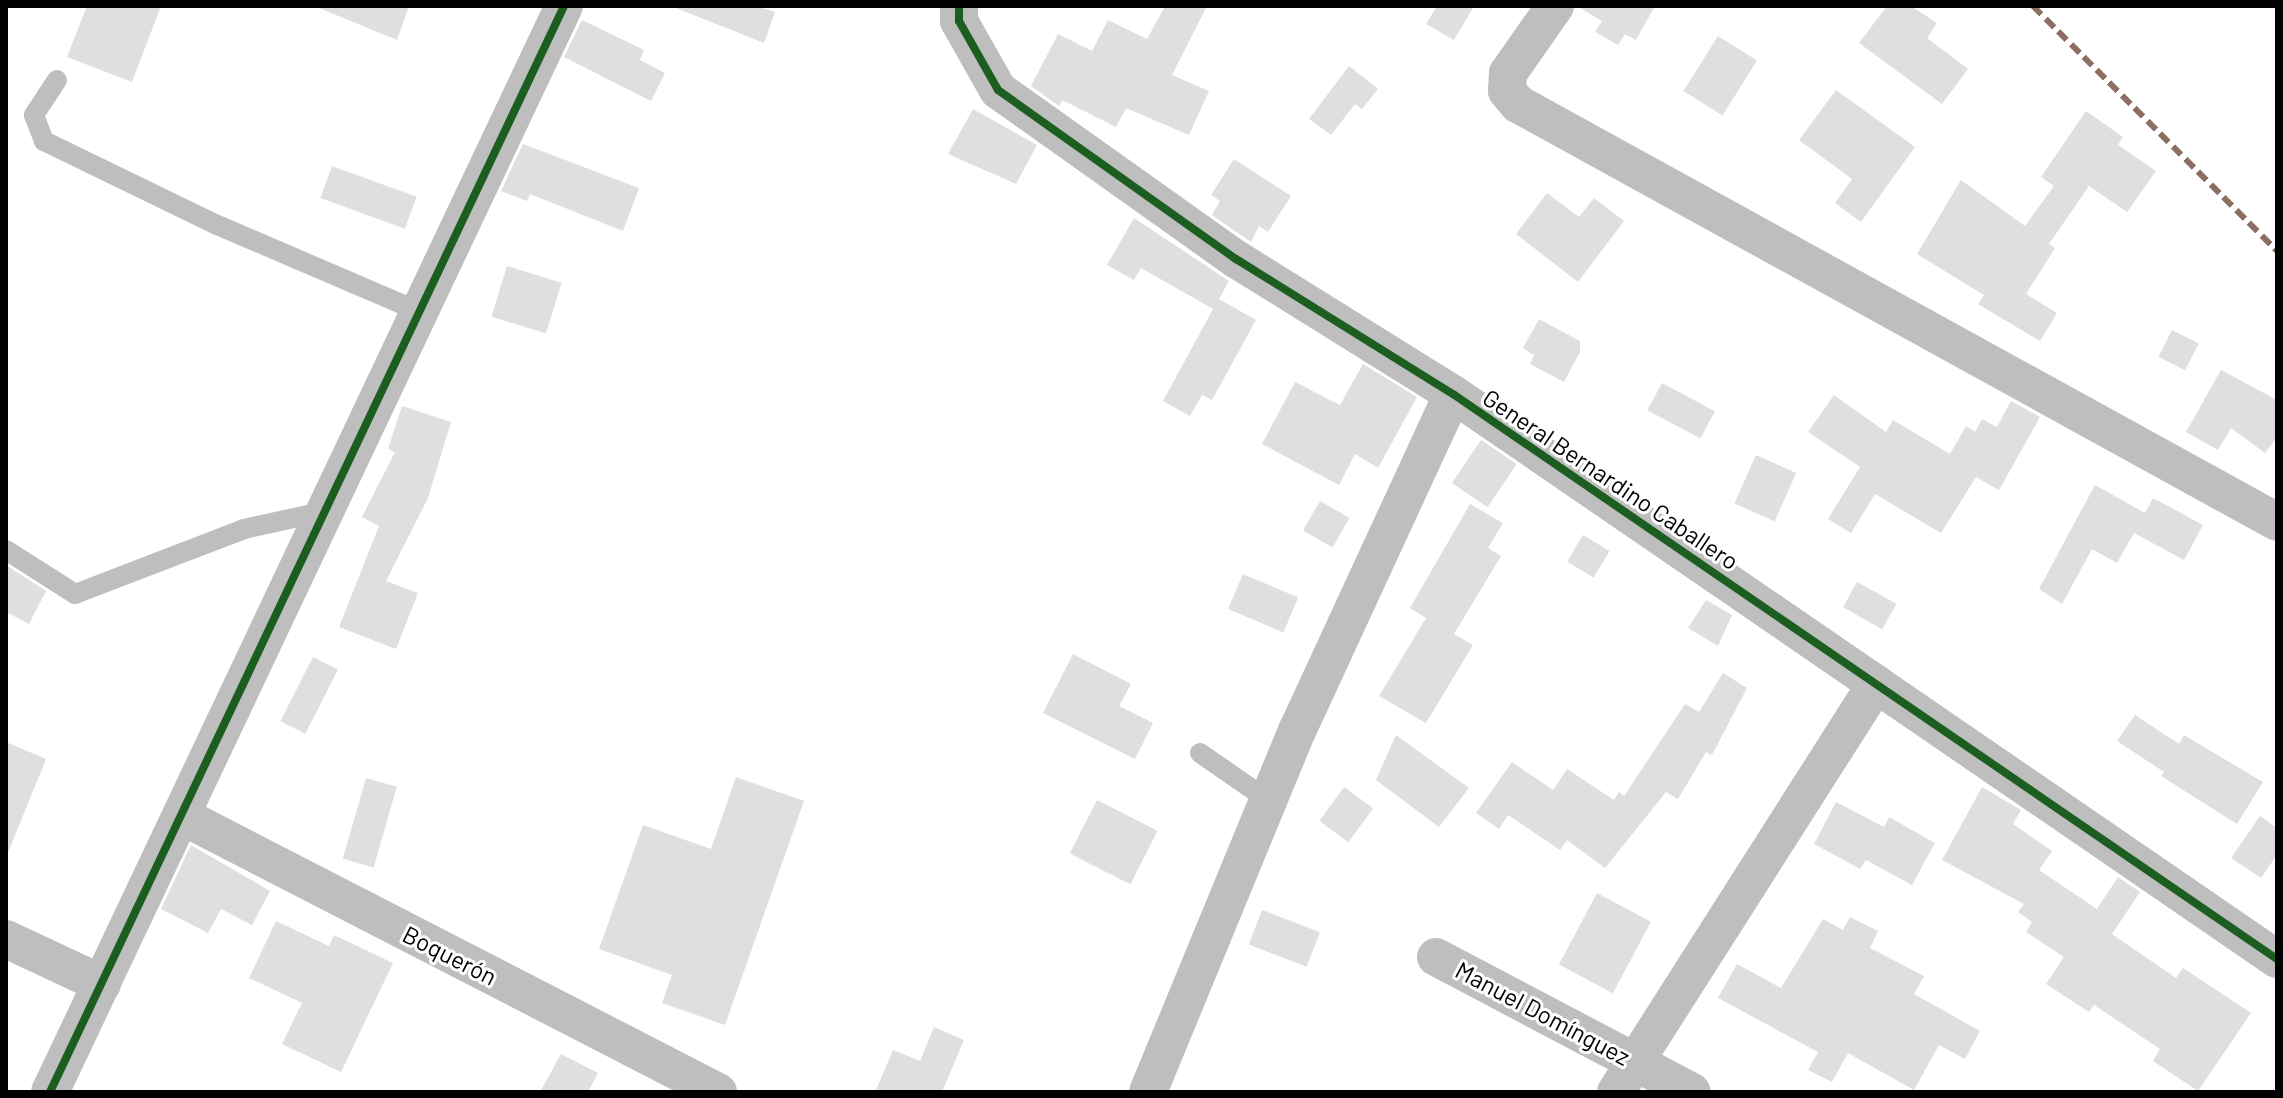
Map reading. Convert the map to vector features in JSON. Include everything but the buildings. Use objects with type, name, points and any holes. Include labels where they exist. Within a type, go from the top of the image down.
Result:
[{"type":"street","points":[[50,1092],[564,6]]},
{"type":"street","name":"General Bernardino Caballero","points":[[959,6],[959,21],[998,90],[1236,259],[1453,394],[2277,959]]},
{"type":"street","points":[[1555,6],[1508,73],[1507,91],[1518,104],[2277,522]]},
{"type":"street","points":[[1148,1092],[1268,800],[1453,394]]},
{"type":"street","points":[[1625,1077],[1876,684]]},
{"type":"street","name":"Boquerón","points":[[182,816],[718,1092]]},
{"type":"street","points":[[6,939],[102,984]]},
{"type":"street","name":"Manuel Domínguez","points":[[1436,957],[1625,1077],[1692,1092]]},
{"type":"lane","points":[[57,80],[34,115],[44,141],[215,224],[420,312]]},
{"type":"lane","points":[[6,550],[75,594],[244,529],[326,511]]},
{"type":"lane","points":[[1200,753],[1268,800]]},
{"type":"marked path","points":[[2033,6],[2277,251]]},
{"type":"cycle path","points":[[50,1092],[564,6]]},
{"type":"cycle path","points":[[959,6],[959,21],[998,90],[1236,259],[1453,394],[2277,959]]}]
